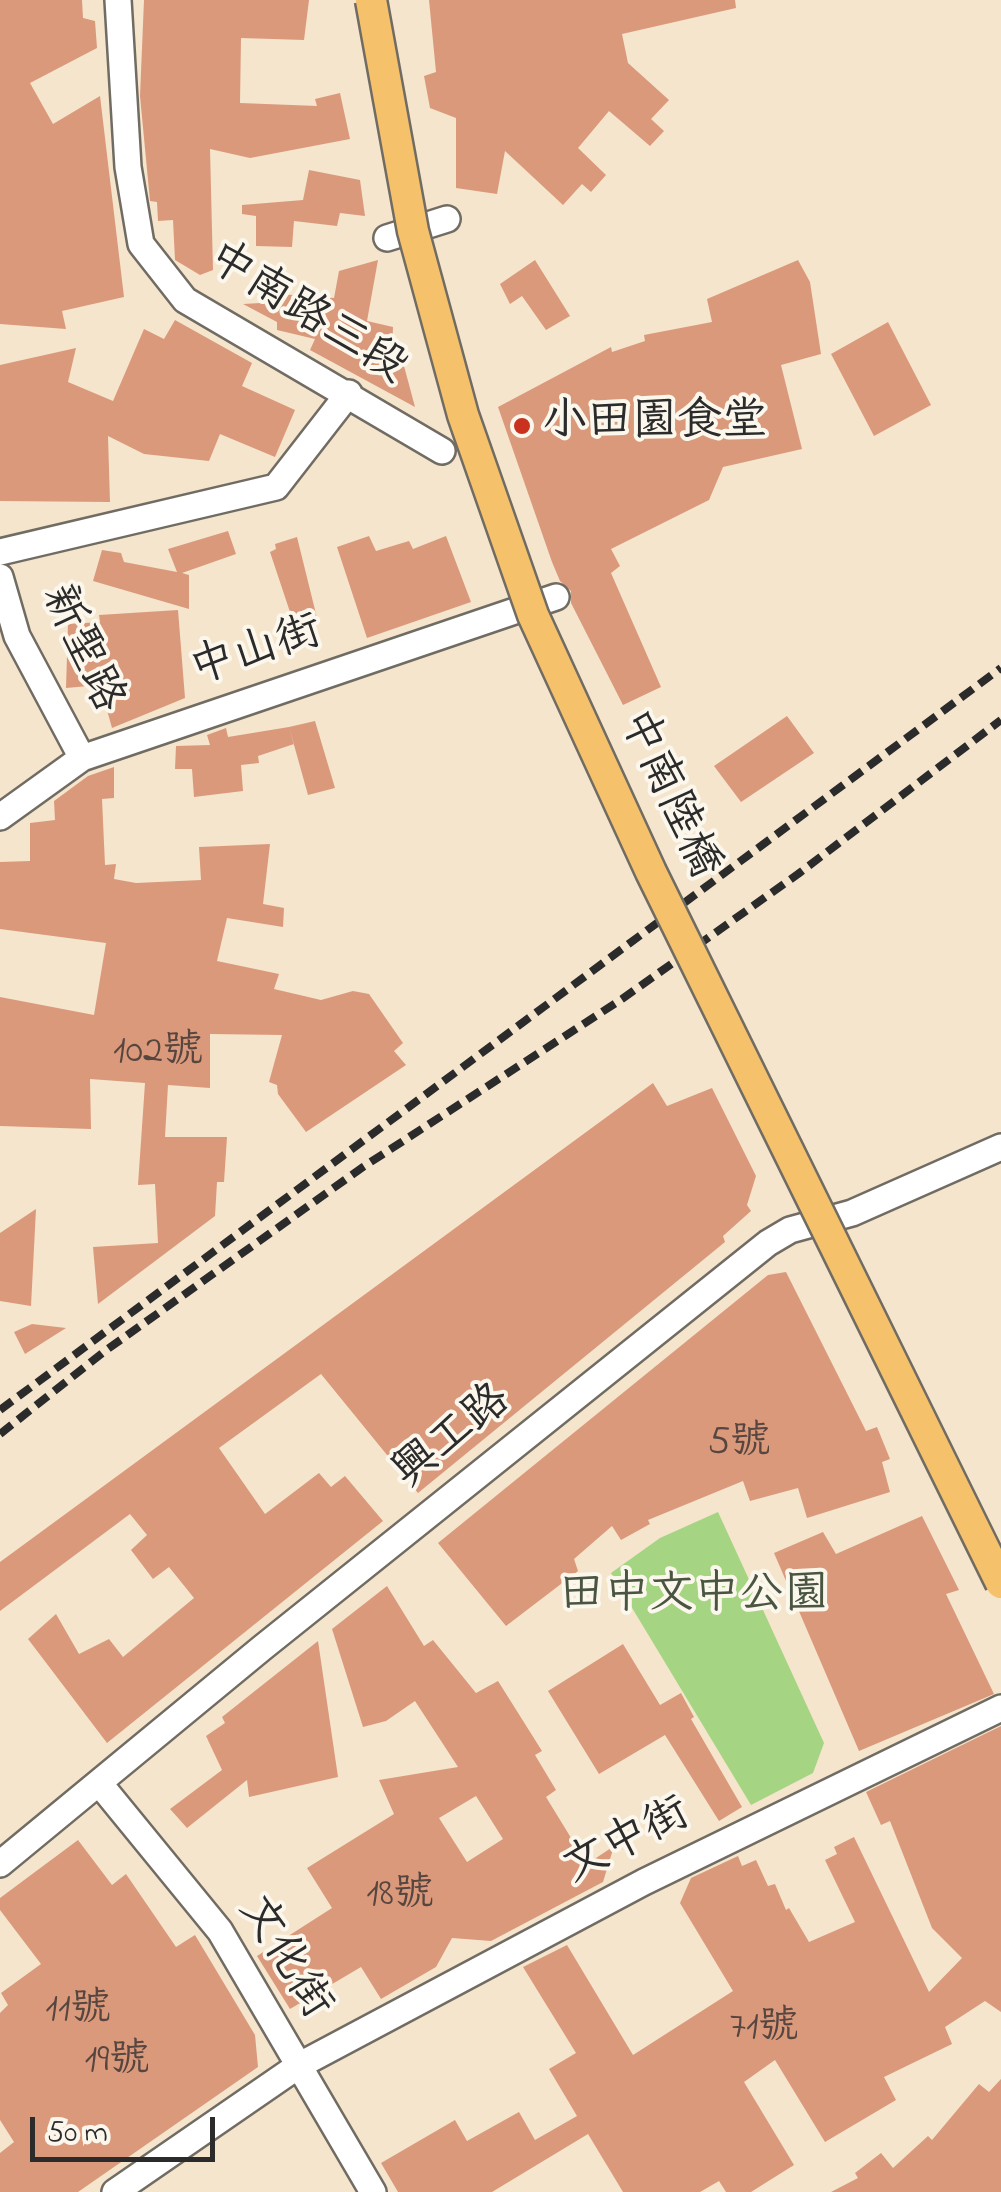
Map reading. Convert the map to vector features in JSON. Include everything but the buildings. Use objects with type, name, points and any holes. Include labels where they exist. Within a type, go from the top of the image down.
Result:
[{"type":"main road","name":"中南陸橋","points":[[371,0],[413,232],[463,415],[526,597],[651,872],[1001,1583]]},
{"type":"street","name":"中南路三段","points":[[118,0],[128,167],[141,244],[184,300],[349,393],[442,451]]},
{"type":"street","points":[[387,238],[447,218]]},
{"type":"street","points":[[0,552],[276,487],[349,393]]},
{"type":"street","name":"新聖路","points":[[0,576],[17,636],[82,758]]},
{"type":"street","name":"中山街","points":[[0,818],[82,758],[556,597]]},
{"type":"street","name":"興工路","points":[[0,1864],[768,1243],[790,1230],[852,1212],[1001,1147]]},
{"type":"street","name":"文中街","points":[[116,2192],[298,2066],[644,1882],[1001,1708]]},
{"type":"street","name":"文化街","points":[[100,1783],[220,1931],[373,2192]]},
{"type":"green space","name":"田中文中公園","points":[[718,1512],[824,1743],[813,1773],[751,1805],[611,1573],[660,1538]]},
{"type":"railway","points":[[0,1410],[1001,668]]},
{"type":"railway","points":[[0,1434],[105,1351],[363,1167],[622,999],[798,874],[1001,720]]},
{"type":"place","name":"小田園食堂","points":[[522,426]]}]
